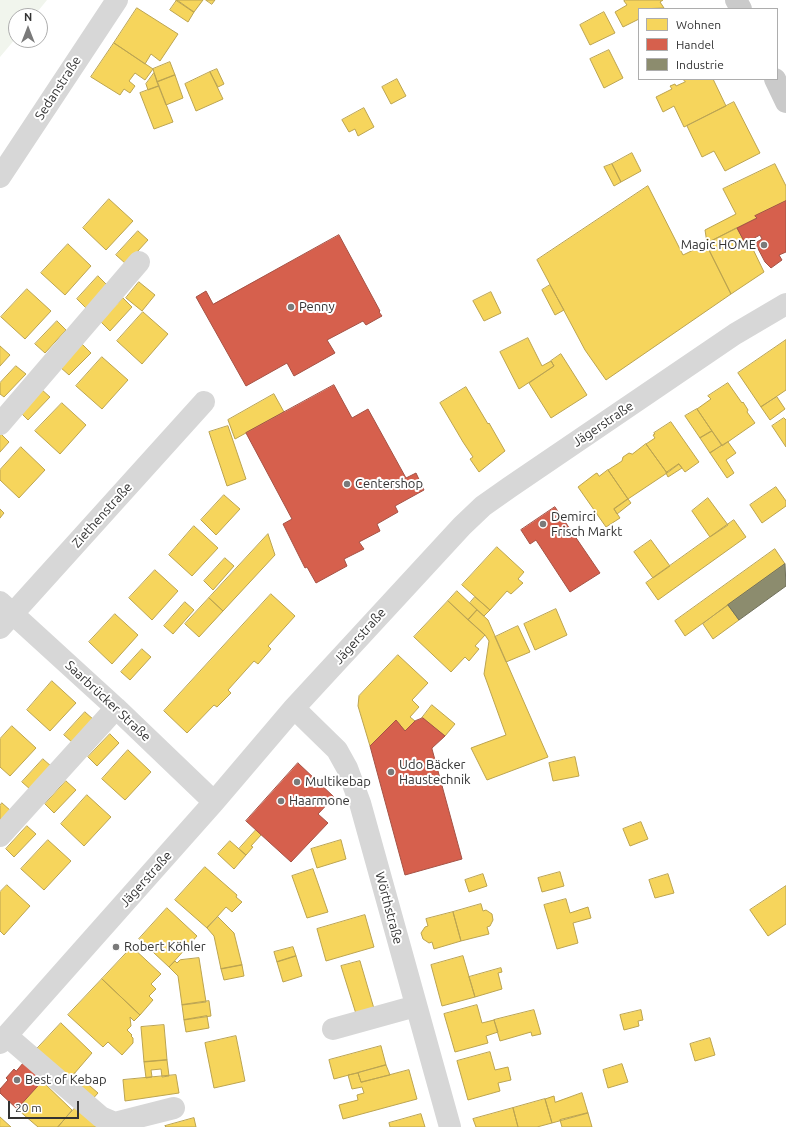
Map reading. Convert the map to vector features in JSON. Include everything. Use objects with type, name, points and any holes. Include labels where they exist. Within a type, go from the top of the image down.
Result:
[{"type":"main road","points":[[775,80],[786,102]]},
{"type":"street","name":"Sedanstraße","points":[[0,177],[117,0]]},
{"type":"street","points":[[0,424],[139,262]]},
{"type":"street","name":"Jägerstraße","points":[[3,1040],[214,802],[294,708],[457,532],[483,506],[735,334],[786,304]]},
{"type":"street","name":"Ziethenstraße","points":[[4,615],[204,402]]},
{"type":"street","name":"Saarbrücker Straße","points":[[4,615],[116,708],[214,802]]},
{"type":"street","points":[[0,836],[116,708]]},
{"type":"street","name":"Wörthstraße","points":[[294,708],[337,750],[347,768],[360,803],[450,1127]]},
{"type":"street","points":[[333,1029],[416,1006]]},
{"type":"street","points":[[3,1040],[101,1117],[114,1123],[174,1108]]},
{"type":"shaded area","points":[[0,0],[47,0],[40,8],[8,8],[8,48],[0,57]]},
{"type":"building: Wohnen","points":[[176,0],[203,0],[194,12]]},
{"type":"building: Wohnen","points":[[177,0],[194,12],[188,22],[170,10]]},
{"type":"building: Wohnen","points":[[206,0],[215,0],[212,4]]},
{"type":"building: Wohnen","points":[[663,0],[660,2],[664,8],[638,8],[638,20],[623,27],[615,12],[627,5],[624,1]]},
{"type":"building: Wohnen","points":[[137,8],[178,34],[160,61],[151,54],[145,64],[114,43]]},
{"type":"building: Wohnen","points":[[604,12],[615,33],[590,45],[580,25]]},
{"type":"building: Wohnen","points":[[114,43],[153,69],[145,80],[135,73],[129,81],[135,86],[130,93],[124,89],[120,95],[91,77]]},
{"type":"building: Wohnen","points":[[609,50],[623,78],[604,88],[590,59]]},
{"type":"building: Wohnen","points":[[170,62],[175,75],[157,82],[153,69]]},
{"type":"building: Wohnen","points":[[217,69],[224,84],[218,87],[210,72]]},
{"type":"building: Wohnen","points":[[210,72],[223,99],[196,111],[185,84]]},
{"type":"building: Wohnen","points":[[154,73],[159,86],[148,90],[146,84]]},
{"type":"building: Wohnen","points":[[175,75],[183,98],[166,105],[157,82]]},
{"type":"building: Wohnen","points":[[397,79],[406,96],[391,104],[382,87]]},
{"type":"building: Wohnen","points":[[684,80],[713,80],[726,106],[684,127],[674,106],[663,112],[656,97],[672,89],[670,86],[675,84],[676,86],[685,82]]},
{"type":"building: Wohnen","points":[[159,86],[173,122],[154,129],[140,93]]},
{"type":"building: Wohnen","points":[[734,102],[760,153],[725,171],[714,151],[702,157],[687,126]]},
{"type":"building: Wohnen","points":[[364,108],[374,127],[358,136],[355,129],[349,132],[342,120]]},
{"type":"building: Wohnen","points":[[632,153],[641,171],[621,182],[612,164]]},
{"type":"building: Wohnen","points":[[612,164],[621,182],[614,186],[604,167]]},
{"type":"building: Wohnen","points":[[775,164],[786,186],[786,201],[755,216],[757,218],[707,243],[705,230],[736,214],[723,189]]},
{"type":"building: Wohnen","points":[[648,186],[683,255],[706,244],[731,294],[606,380],[585,350],[537,260]]},
{"type":"building: Wohnen","points":[[109,199],[133,221],[106,250],[83,228]]},
{"type":"building: Wohnen","points":[[737,228],[745,243],[749,241],[764,272],[731,294],[706,244]]},
{"type":"building: Wohnen","points":[[138,231],[148,240],[126,264],[116,255]]},
{"type":"building: Wohnen","points":[[68,244],[91,266],[65,295],[41,273]]},
{"type":"building: Wohnen","points":[[98,276],[107,285],[86,308],[77,299]]},
{"type":"building: Wohnen","points":[[139,282],[155,295],[142,311],[126,298]]},
{"type":"building: Wohnen","points":[[550,285],[564,310],[555,315],[542,290]]},
{"type":"building: Wohnen","points":[[27,289],[51,311],[25,339],[1,317]]},
{"type":"building: Wohnen","points":[[491,292],[501,313],[484,321],[473,301]]},
{"type":"building: Wohnen","points":[[123,298],[132,307],[110,331],[101,322]]},
{"type":"building: Wohnen","points":[[143,312],[168,334],[142,364],[117,341]]},
{"type":"building: Wohnen","points":[[57,321],[66,330],[45,353],[35,344]]},
{"type":"building: Wohnen","points":[[528,338],[542,366],[551,361],[554,366],[519,389],[500,352]]},
{"type":"building: Wohnen","points":[[786,340],[786,390],[761,407],[738,373]]},
{"type":"building: Wohnen","points":[[82,344],[91,353],[69,375],[60,367]]},
{"type":"building: Wohnen","points":[[0,346],[10,355],[0,366]]},
{"type":"building: Wohnen","points":[[561,354],[587,395],[551,418],[529,383],[554,366],[551,361]]},
{"type":"building: Wohnen","points":[[102,357],[128,380],[102,409],[76,386]]},
{"type":"building: Wohnen","points":[[16,366],[26,374],[4,397],[0,394],[0,383]]},
{"type":"building: Wohnen","points":[[728,383],[742,403],[743,402],[748,410],[747,412],[755,423],[722,446],[697,409],[711,399],[708,396]]},
{"type":"building: Wohnen","points":[[466,387],[505,451],[479,472],[470,459],[473,457],[440,403]]},
{"type":"building: Wohnen","points":[[41,389],[50,397],[28,420],[20,412]]},
{"type":"building: Wohnen","points":[[274,394],[284,412],[235,439],[228,420]]},
{"type":"building: Wohnen","points":[[777,397],[785,409],[770,420],[761,407]]},
{"type":"building: Wohnen","points":[[62,403],[86,425],[60,454],[35,431]]},
{"type":"building: Wohnen","points":[[697,409],[712,431],[700,438],[685,416]]},
{"type":"building: Wohnen","points":[[784,418],[786,420],[786,447],[772,426]]},
{"type":"building: Wohnen","points":[[671,422],[699,462],[685,472],[679,464],[667,473],[646,444],[655,438],[653,435],[655,434],[654,433]]},
{"type":"building: Wohnen","points":[[228,426],[246,479],[227,486],[209,432]]},
{"type":"building: Wohnen","points":[[712,431],[722,445],[710,453],[700,438]]},
{"type":"building: Wohnen","points":[[0,433],[9,442],[0,452]]},
{"type":"building: Wohnen","points":[[728,442],[736,453],[726,460],[734,473],[727,478],[710,453]]},
{"type":"building: Wohnen","points":[[646,444],[667,473],[628,499],[608,470],[622,461],[623,457],[629,453],[632,454]]},
{"type":"building: Wohnen","points":[[21,447],[45,470],[19,498],[0,480],[0,470]]},
{"type":"building: Wohnen","points":[[679,464],[682,468],[668,477],[666,473]]},
{"type":"building: Wohnen","points":[[608,470],[628,499],[614,509],[620,518],[606,527],[578,487],[595,474],[597,473],[599,476]]},
{"type":"building: Wohnen","points":[[776,487],[786,501],[786,506],[762,523],[750,505]]},
{"type":"building: Wohnen","points":[[224,495],[240,509],[216,535],[201,520]]},
{"type":"building: Wohnen","points":[[708,498],[728,525],[710,537],[692,511]]},
{"type":"building: Wohnen","points":[[628,499],[631,503],[617,514],[614,509]]},
{"type":"building: Wohnen","points":[[0,509],[4,513],[0,518]]},
{"type":"building: Wohnen","points":[[734,520],[746,537],[658,600],[646,583]]},
{"type":"building: Wohnen","points":[[194,526],[218,548],[192,576],[169,555]]},
{"type":"building: Wohnen","points":[[268,534],[275,555],[223,611],[209,598]]},
{"type":"building: Wohnen","points":[[651,540],[670,566],[653,578],[634,552]]},
{"type":"building: Wohnen","points":[[497,547],[524,572],[518,579],[523,583],[511,594],[507,591],[490,610],[462,585]]},
{"type":"building: Wohnen","points":[[775,549],[785,564],[685,636],[675,621]]},
{"type":"building: Wohnen","points":[[225,558],[234,566],[213,590],[204,581]]},
{"type":"building: Wohnen","points":[[155,570],[178,591],[152,620],[129,598]]},
{"type":"building: Wohnen","points":[[457,591],[477,610],[468,620],[448,601]]},
{"type":"building: Wohnen","points":[[271,594],[295,616],[268,646],[271,649],[258,664],[254,661],[228,690],[231,693],[217,707],[214,705],[187,733],[164,711]]},
{"type":"building: Wohnen","points":[[475,597],[490,610],[484,616],[470,603]]},
{"type":"building: Wohnen","points":[[209,598],[223,611],[199,637],[185,624]]},
{"type":"building: Wohnen","points":[[448,601],[485,635],[475,646],[479,649],[469,661],[465,657],[451,672],[414,637]]},
{"type":"building: Wohnen","points":[[185,602],[194,610],[173,634],[164,626]]},
{"type":"building: Wohnen","points":[[728,605],[739,620],[713,639],[703,624]]},
{"type":"building: Wohnen","points":[[556,609],[567,635],[535,650],[524,624]]},
{"type":"building: Wohnen","points":[[477,610],[488,620],[548,757],[487,780],[471,748],[506,735],[484,674],[489,641],[485,635],[468,620]]},
{"type":"building: Wohnen","points":[[115,614],[138,635],[112,664],[89,642]]},
{"type":"building: Wohnen","points":[[518,626],[530,652],[506,662],[495,637]]},
{"type":"building: Wohnen","points":[[142,649],[151,657],[130,680],[121,672]]},
{"type":"building: Wohnen","points":[[398,655],[428,683],[412,700],[419,707],[410,717],[415,721],[405,731],[396,720],[370,746],[358,706],[359,696]]},
{"type":"building: Wohnen","points":[[52,681],[76,703],[50,731],[27,710]]},
{"type":"building: Wohnen","points":[[432,705],[455,724],[445,736],[422,718]]},
{"type":"building: Wohnen","points":[[85,712],[94,720],[73,743],[64,735]]},
{"type":"building: Wohnen","points":[[12,726],[36,748],[10,776],[0,767],[0,739]]},
{"type":"building: Wohnen","points":[[110,734],[119,743],[97,766],[88,757]]},
{"type":"building: Wohnen","points":[[128,750],[151,772],[125,800],[102,779]]},
{"type":"building: Wohnen","points":[[575,757],[579,776],[553,781],[549,763]]},
{"type":"building: Wohnen","points":[[43,759],[52,767],[31,790],[22,782]]},
{"type":"building: Wohnen","points":[[66,781],[76,790],[54,813],[45,804]]},
{"type":"building: Wohnen","points":[[87,795],[111,817],[84,846],[61,824]]},
{"type":"building: Wohnen","points":[[2,803],[11,811],[0,823],[0,806]]},
{"type":"building: Wohnen","points":[[641,822],[648,839],[630,846],[623,829]]},
{"type":"building: Wohnen","points":[[27,826],[36,834],[14,857],[6,849]]},
{"type":"building: Wohnen","points":[[256,830],[261,835],[251,846],[253,847],[246,855],[239,849]]},
{"type":"building: Wohnen","points":[[48,840],[71,861],[44,890],[21,869]]},
{"type":"building: Wohnen","points":[[341,840],[346,859],[317,868],[311,849]]},
{"type":"building: Wohnen","points":[[230,841],[246,855],[234,869],[218,854]]},
{"type":"building: Wohnen","points":[[205,867],[237,895],[236,897],[242,902],[232,912],[226,907],[207,928],[175,900]]},
{"type":"building: Wohnen","points":[[313,869],[328,912],[307,918],[292,876]]},
{"type":"building: Wohnen","points":[[560,872],[564,886],[542,892],[538,878]]},
{"type":"building: Wohnen","points":[[483,874],[487,886],[469,892],[465,880]]},
{"type":"building: Wohnen","points":[[668,874],[674,893],[655,898],[649,880]]},
{"type":"building: Wohnen","points":[[7,885],[30,906],[4,935],[0,931],[0,892]]},
{"type":"building: Wohnen","points":[[786,886],[786,924],[768,936],[750,910]]},
{"type":"building: Wohnen","points":[[566,899],[570,913],[588,907],[591,918],[573,923],[578,943],[557,949],[544,905]]},
{"type":"building: Wohnen","points":[[481,904],[483,911],[486,910],[492,914],[493,920],[490,926],[487,927],[489,934],[461,941],[453,912]]},
{"type":"building: Wohnen","points":[[167,908],[197,936],[169,967],[139,939]]},
{"type":"building: Wohnen","points":[[453,912],[461,941],[434,949],[432,942],[429,943],[423,939],[421,933],[425,927],[428,926],[426,919]]},
{"type":"building: Wohnen","points":[[365,915],[374,947],[326,961],[317,929]]},
{"type":"building: Wohnen","points":[[218,917],[234,933],[242,965],[221,969],[214,936],[207,928]]},
{"type":"building: Wohnen","points":[[132,947],[161,974],[151,984],[156,989],[149,996],[153,1000],[140,1015],[102,979]]},
{"type":"building: Wohnen","points":[[293,947],[296,956],[277,962],[274,952]]},
{"type":"building: Wohnen","points":[[296,956],[302,976],[283,982],[277,962]]},
{"type":"building: Wohnen","points":[[463,956],[475,997],[442,1006],[431,965]]},
{"type":"building: Wohnen","points":[[199,958],[206,1002],[182,1005],[178,976],[169,967],[175,961],[177,963],[180,960]]},
{"type":"building: Wohnen","points":[[360,961],[375,1012],[357,1017],[341,966]]},
{"type":"building: Wohnen","points":[[242,965],[244,976],[224,980],[221,969]]},
{"type":"building: Wohnen","points":[[501,968],[502,972],[498,973],[502,989],[475,997],[469,977]]},
{"type":"building: Wohnen","points":[[102,979],[140,1015],[134,1021],[130,1017],[131,1026],[127,1030],[132,1035],[133,1043],[122,1055],[108,1042],[103,1047],[68,1015]]},
{"type":"building: Wohnen","points":[[209,1001],[211,1016],[184,1020],[182,1005]]},
{"type":"building: Wohnen","points":[[477,1005],[482,1023],[494,1020],[498,1032],[486,1036],[488,1043],[455,1052],[444,1014]]},
{"type":"building: Wohnen","points":[[534,1010],[541,1034],[532,1036],[531,1032],[500,1041],[494,1020]]},
{"type":"building: Wohnen","points":[[641,1010],[643,1020],[638,1021],[639,1026],[624,1030],[620,1015]]},
{"type":"building: Wohnen","points":[[207,1016],[209,1028],[186,1032],[184,1020]]},
{"type":"building: Wohnen","points":[[61,1023],[92,1053],[67,1082],[34,1052]]},
{"type":"building: Wohnen","points":[[164,1025],[167,1060],[144,1062],[141,1027]]},
{"type":"building: Wohnen","points":[[236,1036],[245,1081],[214,1088],[205,1043]]},
{"type":"building: Wohnen","points":[[710,1038],[715,1055],[695,1061],[690,1044]]},
{"type":"building: Wohnen","points":[[381,1046],[386,1065],[334,1079],[329,1060]]},
{"type":"building: Wohnen","points":[[490,1052],[495,1070],[508,1067],[511,1080],[498,1083],[500,1091],[468,1100],[457,1061]]},
{"type":"building: Wohnen","points":[[167,1060],[169,1076],[162,1077],[161,1069],[151,1070],[152,1077],[146,1078],[144,1062]]},
{"type":"building: Wohnen","points":[[622,1064],[628,1082],[608,1088],[603,1070]]},
{"type":"building: Wohnen","points":[[386,1065],[390,1075],[361,1082],[358,1073]]},
{"type":"building: Wohnen","points":[[409,1070],[417,1099],[343,1119],[339,1105],[358,1100],[357,1095],[364,1093],[362,1087],[352,1089],[348,1075],[358,1073],[361,1082]]},
{"type":"building: Wohnen","points":[[75,1073],[98,1093],[90,1102],[68,1082]]},
{"type":"building: Wohnen","points":[[176,1075],[179,1093],[125,1101],[123,1080]]},
{"type":"building: Wohnen","points":[[42,1081],[72,1110],[58,1127],[38,1127],[17,1109]]},
{"type":"building: Wohnen","points":[[582,1093],[588,1113],[552,1123],[545,1099],[554,1096],[555,1102]]},
{"type":"building: Wohnen","points":[[545,1099],[552,1123],[537,1127],[518,1127],[513,1108]]},
{"type":"building: Wohnen","points":[[76,1107],[103,1127],[58,1127]]},
{"type":"building: Wohnen","points":[[513,1108],[518,1127],[476,1127],[473,1119]]},
{"type":"building: Wohnen","points":[[588,1113],[592,1127],[562,1127],[560,1120]]},
{"type":"building: Wohnen","points":[[421,1114],[425,1127],[390,1127],[389,1123]]},
{"type":"building: Wohnen","points":[[0,1117],[11,1127],[0,1127]]},
{"type":"building: Wohnen","points":[[194,1118],[196,1127],[165,1126]]},
{"type":"building: Handel","points":[[786,201],[786,252],[779,255],[782,260],[771,268],[765,262],[755,243],[762,239],[760,235],[745,243],[737,228],[757,218],[755,216]]},
{"type":"building: Handel","name":"Penny","points":[[339,235],[382,316],[366,325],[363,321],[327,340],[335,353],[294,376],[287,363],[246,386],[196,297],[206,291],[213,304]]},
{"type":"building: Handel","name":"Centershop","points":[[334,385],[352,418],[368,409],[406,478],[416,473],[424,490],[395,506],[398,512],[377,524],[380,531],[359,542],[364,549],[344,559],[347,566],[316,583],[307,567],[305,568],[283,524],[292,519],[246,433]]},
{"type":"building: Handel","points":[[555,507],[600,573],[570,592],[536,540],[530,544],[521,530]]},
{"type":"building: Handel","points":[[423,718],[445,736],[432,749],[462,859],[405,875],[370,746],[396,720],[405,731],[415,721]]},
{"type":"building: Handel","points":[[298,763],[334,797],[318,814],[328,823],[291,862],[246,821]]},
{"type":"building: Handel","points":[[26,1060],[45,1078],[17,1109],[0,1093],[0,1089],[8,1080],[6,1078],[14,1069],[16,1071]]},
{"type":"building: Industrie","points":[[785,564],[786,586],[739,620],[728,605]]},
{"type":"place","name":"Magic HOME","points":[[764,245]]},
{"type":"place","name":"Penny","points":[[291,307]]},
{"type":"place","name":"Centershop","points":[[347,484]]},
{"type":"place","name":"Demirci Frisch Markt","points":[[543,524]]},
{"type":"place","name":"Udo Bäcker Haustechnik","points":[[391,772]]},
{"type":"place","name":"Multikebap","points":[[297,782]]},
{"type":"place","name":"Haarmone","points":[[281,801]]},
{"type":"place","name":"Robert Köhler","points":[[116,947]]},
{"type":"place","name":"Best of Kebap","points":[[17,1080]]}]
